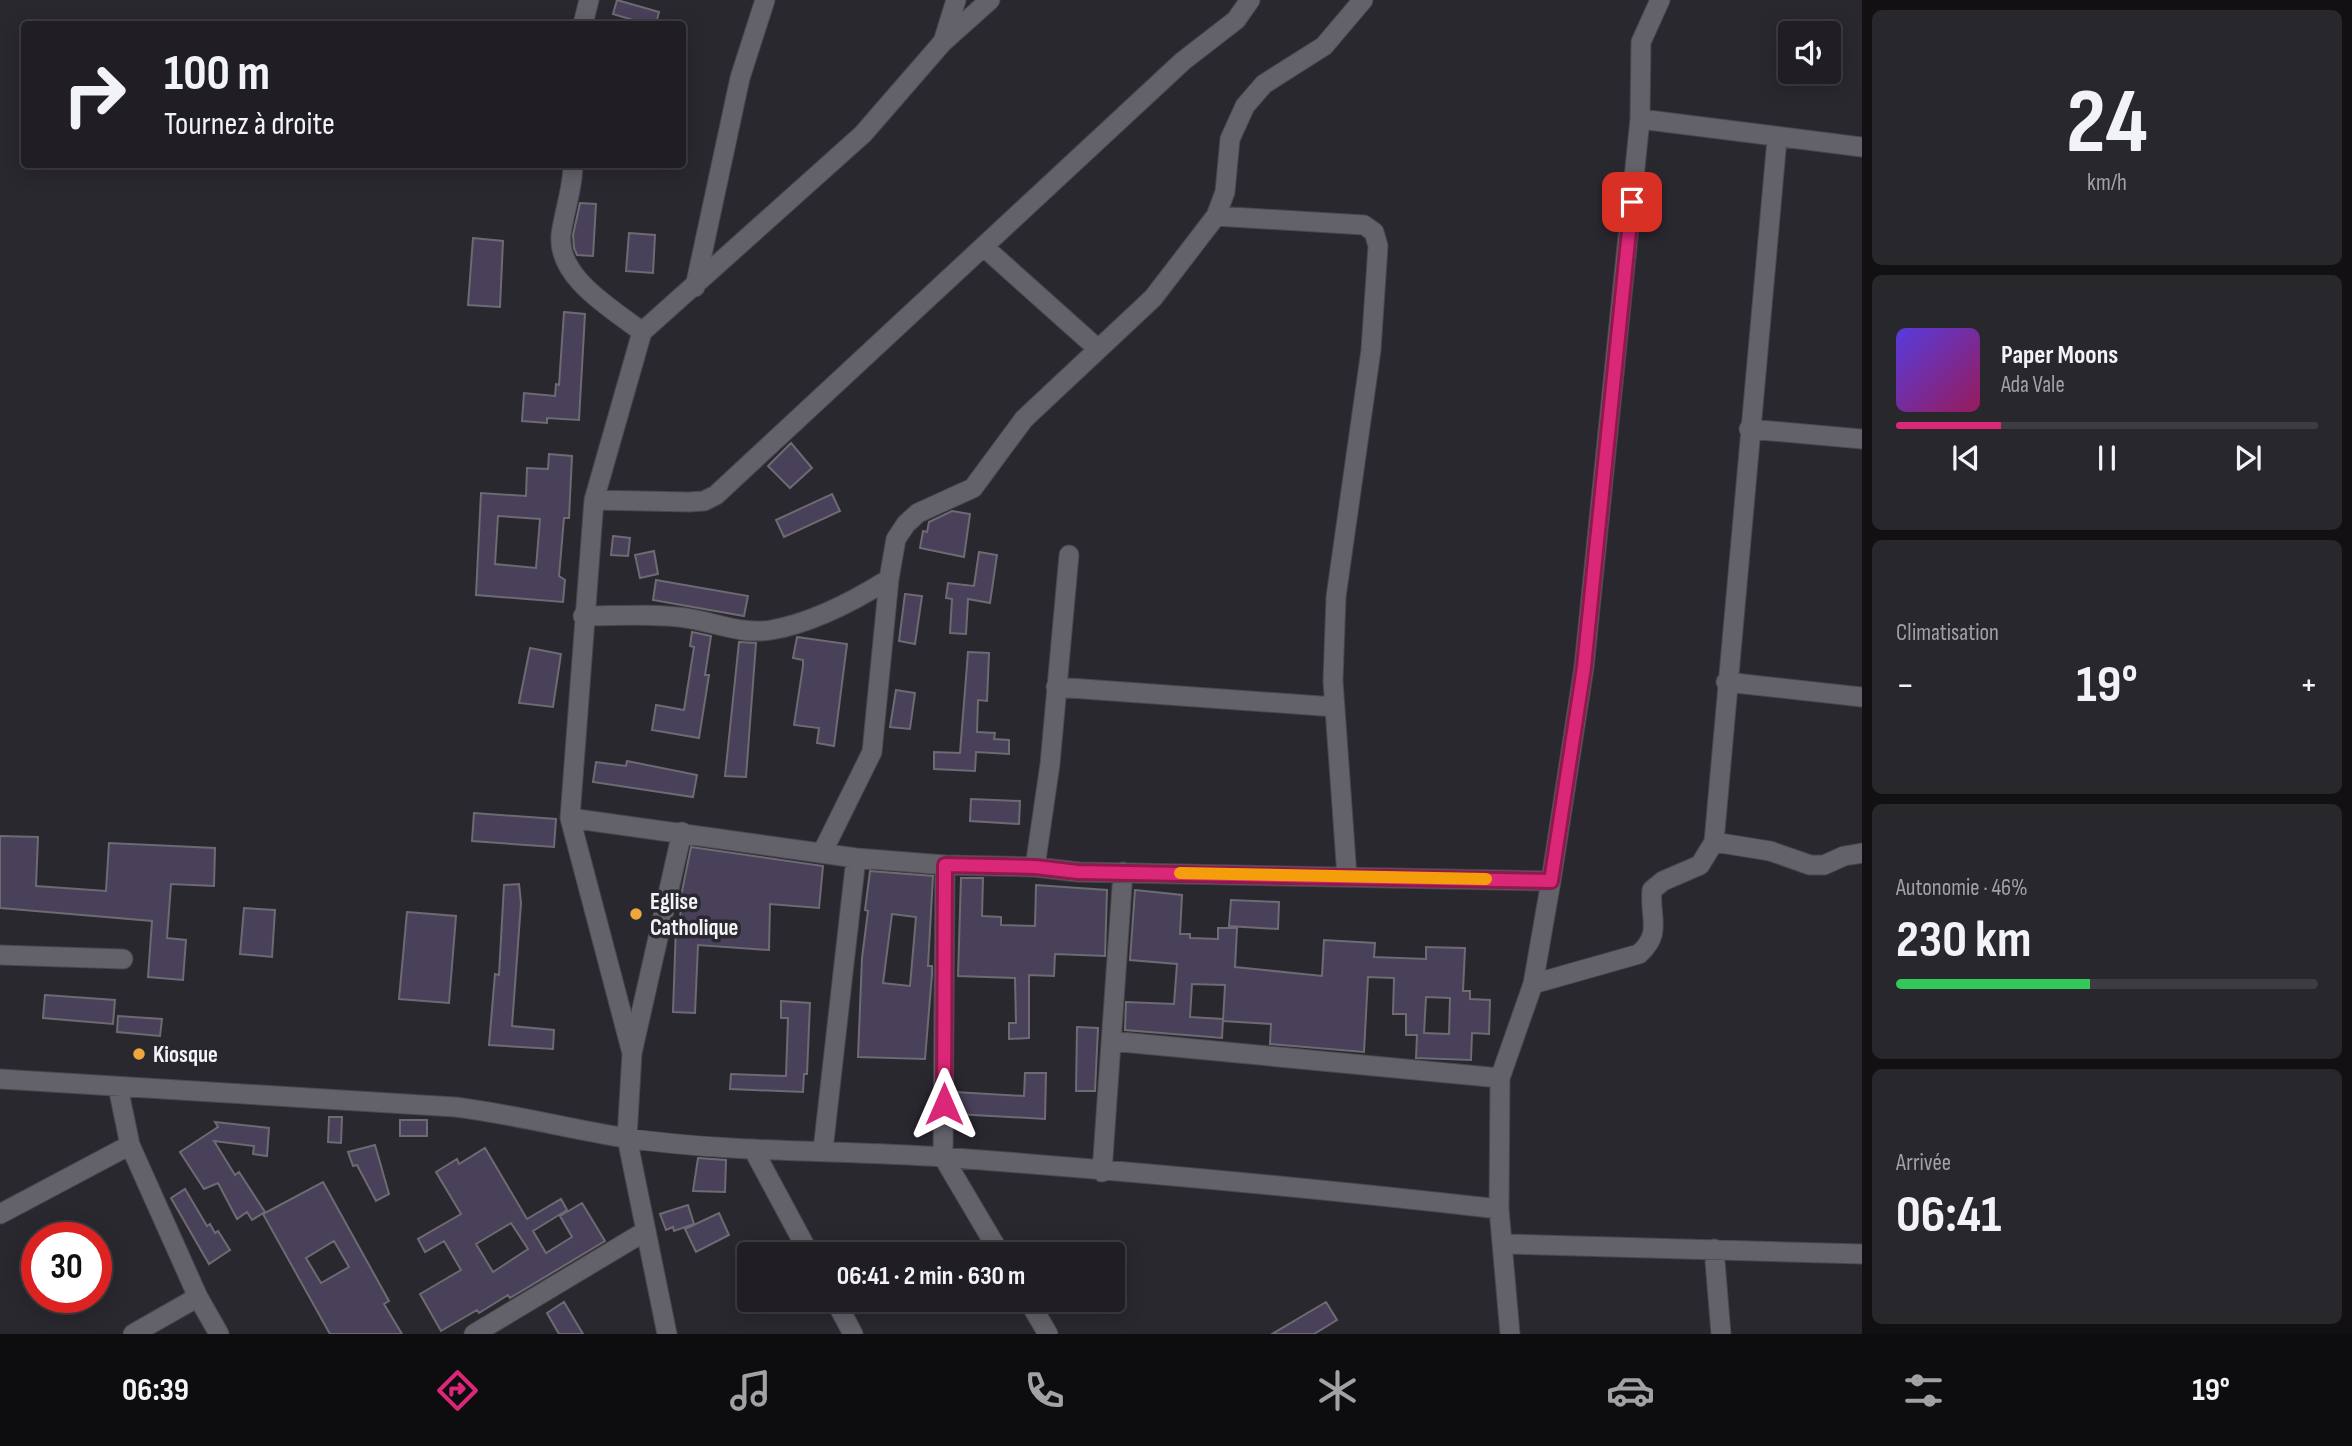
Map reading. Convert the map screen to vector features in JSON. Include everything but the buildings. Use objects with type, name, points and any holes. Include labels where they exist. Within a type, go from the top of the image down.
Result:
[{"type":"street","points":[[584,21],[589,0]]},
{"type":"street","points":[[695,287],[740,78],[765,0]]},
{"type":"street","points":[[942,43],[956,0]]},
{"type":"street","points":[[632,1053],[570,818],[583,616],[594,500],[642,332],[863,134],[942,43],[990,0]]},
{"type":"street","points":[[594,500],[689,502],[704,501],[716,495],[1183,61],[1236,20],[1250,0]]},
{"type":"street","points":[[823,851],[856,790],[872,752],[889,579],[896,540],[906,524],[918,513],[973,488],[1024,419],[1153,298],[1216,216],[1225,192],[1230,139],[1245,106],[1264,84],[1324,46],[1363,0]]},
{"type":"street","points":[[1510,1334],[1499,1209],[1500,1077],[1533,984],[1584,667],[1640,119],[1641,42],[1660,0]]},
{"type":"street","points":[[1640,119],[1777,139],[1862,147]]},
{"type":"street","points":[[1533,984],[1639,954],[1651,944],[1654,932],[1652,890],[1663,881],[1700,865],[1713,842],[1777,139]]},
{"type":"street","points":[[573,168],[573,181],[561,235],[561,250],[566,262],[575,276],[601,300],[642,332]]},
{"type":"street","points":[[1216,216],[1364,225],[1374,232],[1378,246],[1371,350],[1336,597],[1335,708],[1347,876]]},
{"type":"street","points":[[984,247],[1098,349]]},
{"type":"street","points":[[1749,429],[1862,439]]},
{"type":"street","points":[[1035,867],[1042,835],[1069,555]]},
{"type":"street","points":[[583,616],[682,617],[742,631],[768,631],[801,624],[859,598],[889,579]]},
{"type":"street","points":[[1726,682],[1862,697]]},
{"type":"street","points":[[1056,687],[1335,708]]},
{"type":"street","points":[[570,818],[823,851],[856,858],[945,865],[1035,867],[1078,872],[1551,881]]},
{"type":"street","points":[[667,1334],[644,1232],[627,1138],[632,1053],[682,832]]},
{"type":"street","points":[[1713,842],[1770,851],[1810,864],[1824,865],[1844,856],[1862,853]]},
{"type":"street","points":[[822,1150],[856,858]]},
{"type":"street","points":[[945,865],[943,1157],[993,1242]]},
{"type":"street","points":[[1102,1172],[1123,872]]},
{"type":"street","points":[[0,955],[123,959]]},
{"type":"street","points":[[1111,1041],[1500,1077]]},
{"type":"street","points":[[0,1079],[455,1107],[509,1114],[627,1138],[753,1149],[943,1157],[1102,1172],[1283,1184],[1499,1209]]},
{"type":"street","points":[[118,1087],[130,1144],[198,1297],[219,1334]]},
{"type":"street","points":[[0,1214],[130,1144]]},
{"type":"street","points":[[753,1149],[803,1242]]},
{"type":"street","points":[[474,1334],[644,1232]]},
{"type":"street","points":[[1504,1244],[1862,1254]]},
{"type":"street","points":[[1714,1248],[1720,1334]]},
{"type":"street","points":[[133,1334],[198,1297]]},
{"type":"street","points":[[841,1312],[853,1334]]},
{"type":"street","points":[[1035,1312],[1048,1334]]},
{"type":"slow traffic","points":[[1180,873],[1486,879]]},
{"type":"place","name":"Eglise Catholique","points":[[636,914]]},
{"type":"place","name":"Kiosque","points":[[139,1054]]},
{"type":"route","points":[[944,1104],[945,865],[1035,867],[1078,872],[1551,881],[1584,667],[1632,202]]}]
